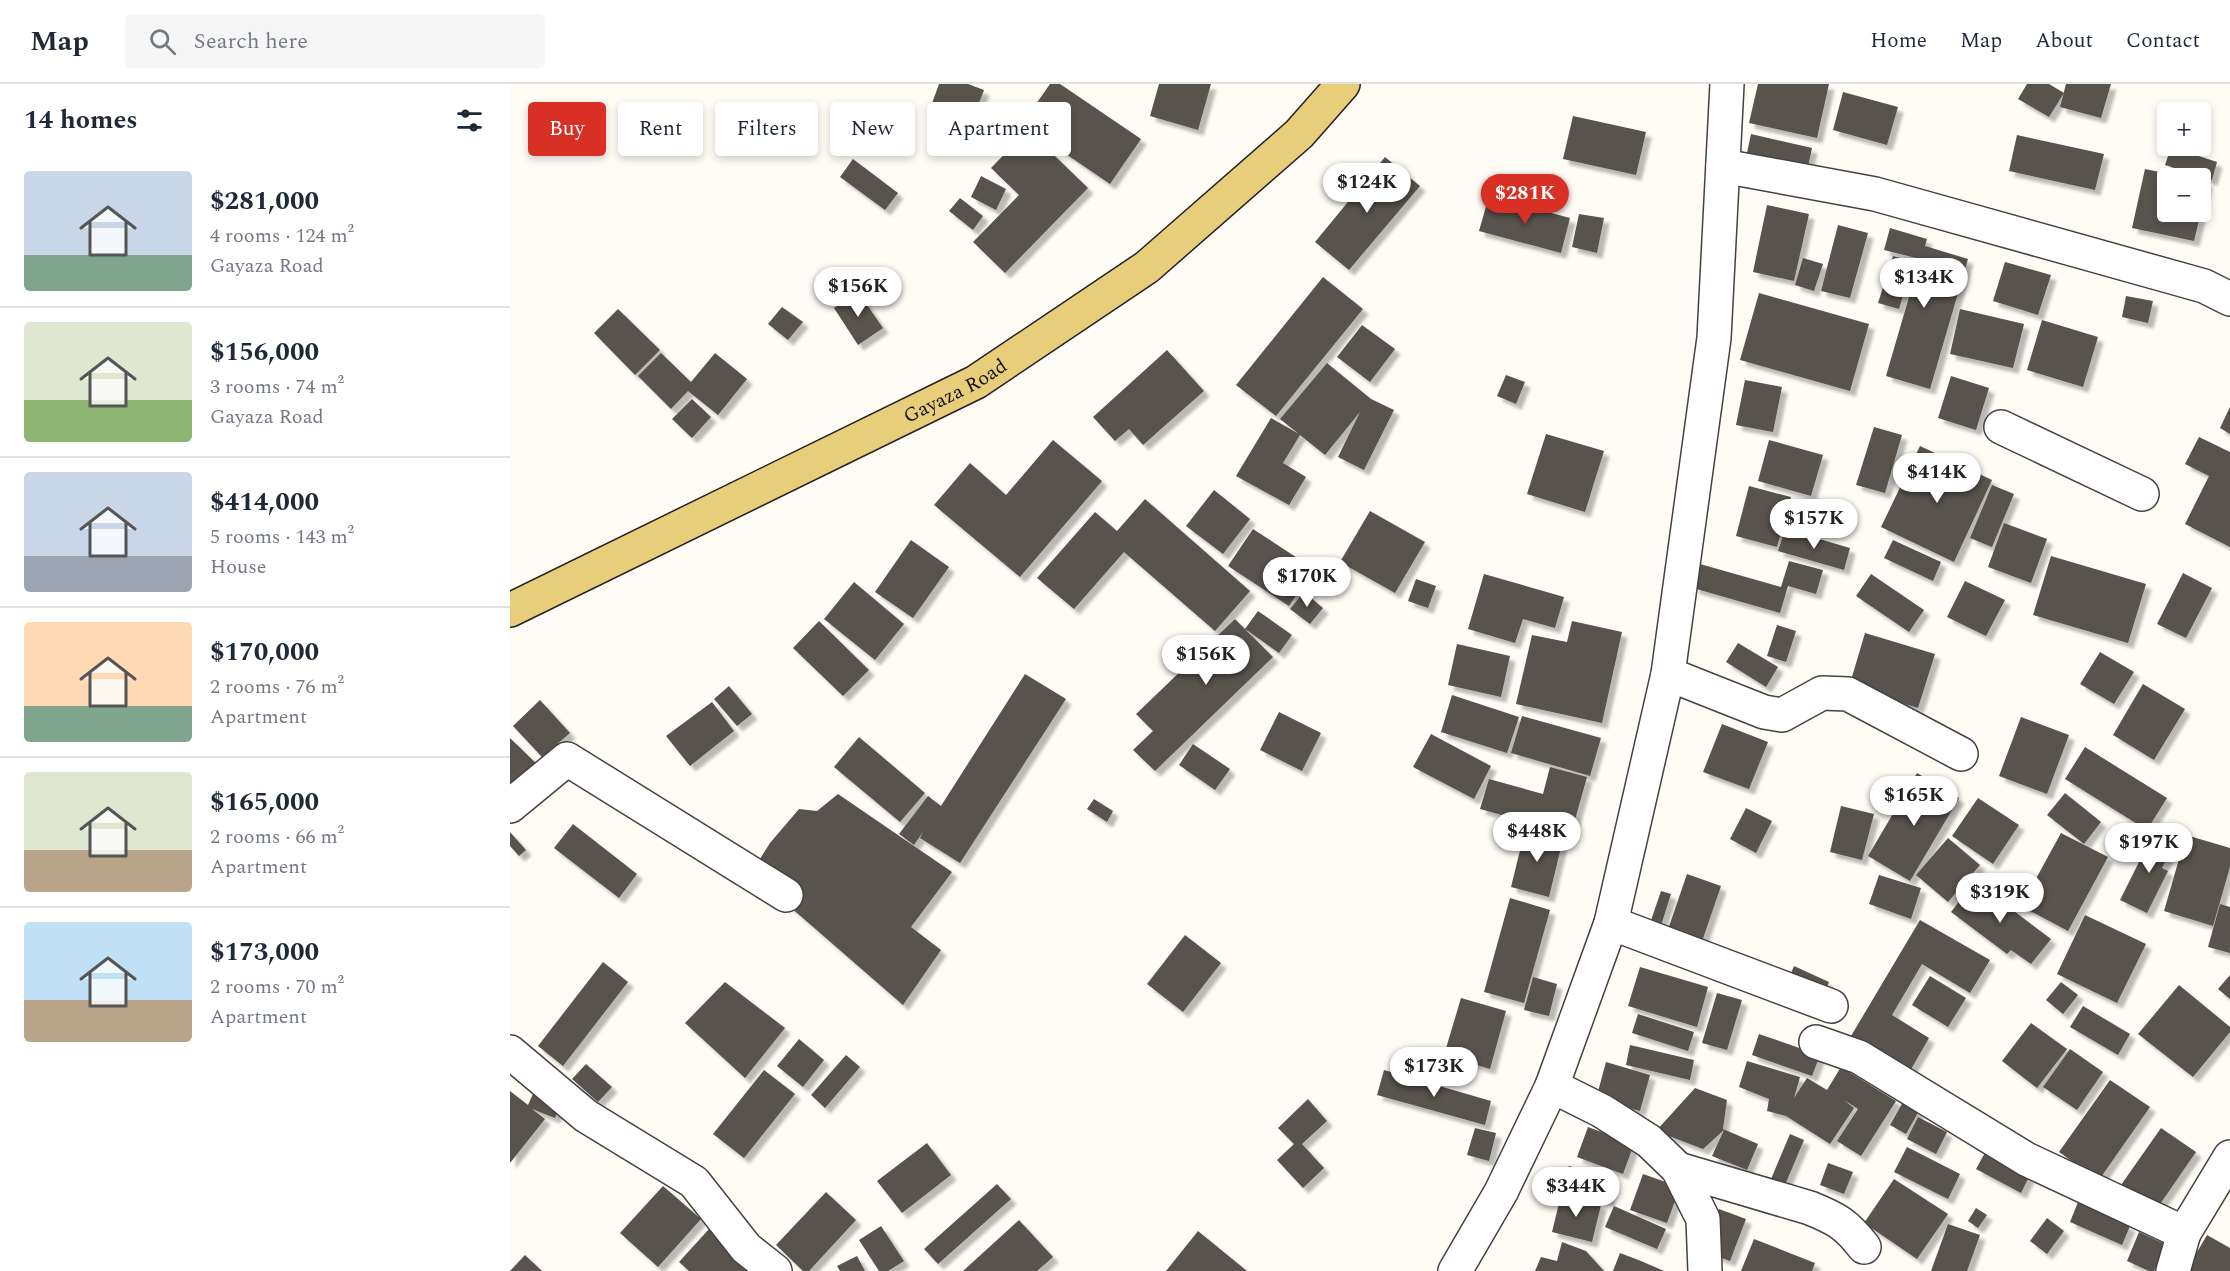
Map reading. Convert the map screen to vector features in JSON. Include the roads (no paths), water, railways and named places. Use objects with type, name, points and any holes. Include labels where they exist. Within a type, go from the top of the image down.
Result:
[{"type":"main road","name":"Gayaza Road","points":[[510,610],[976,382],[1147,267],[1299,134],[1343,84]]},
{"type":"street","points":[[1455,1271],[1501,1192],[1552,1086],[1611,923],[1668,674],[1714,338],[1727,84]]},
{"type":"street","points":[[1723,166],[1875,194],[2204,286],[2230,300]]},
{"type":"street","points":[[2001,427],[2142,494]]},
{"type":"street","points":[[1668,674],[1764,712],[1782,715],[1822,693],[1848,694],[1960,754]]},
{"type":"street","points":[[510,806],[567,759],[786,895]]},
{"type":"street","points":[[1611,923],[1831,1006]]},
{"type":"street","points":[[1816,1042],[1859,1057],[2026,1159],[2184,1233]]},
{"type":"street","points":[[510,1052],[586,1116],[693,1182],[746,1248],[776,1271]]},
{"type":"street","points":[[1552,1086],[1602,1111],[1649,1141],[1678,1169],[1703,1219],[1705,1271]]},
{"type":"street","points":[[2173,1271],[2184,1233],[2230,1157]]},
{"type":"street","points":[[1678,1169],[1830,1216],[1849,1228],[1863,1247]]}]
